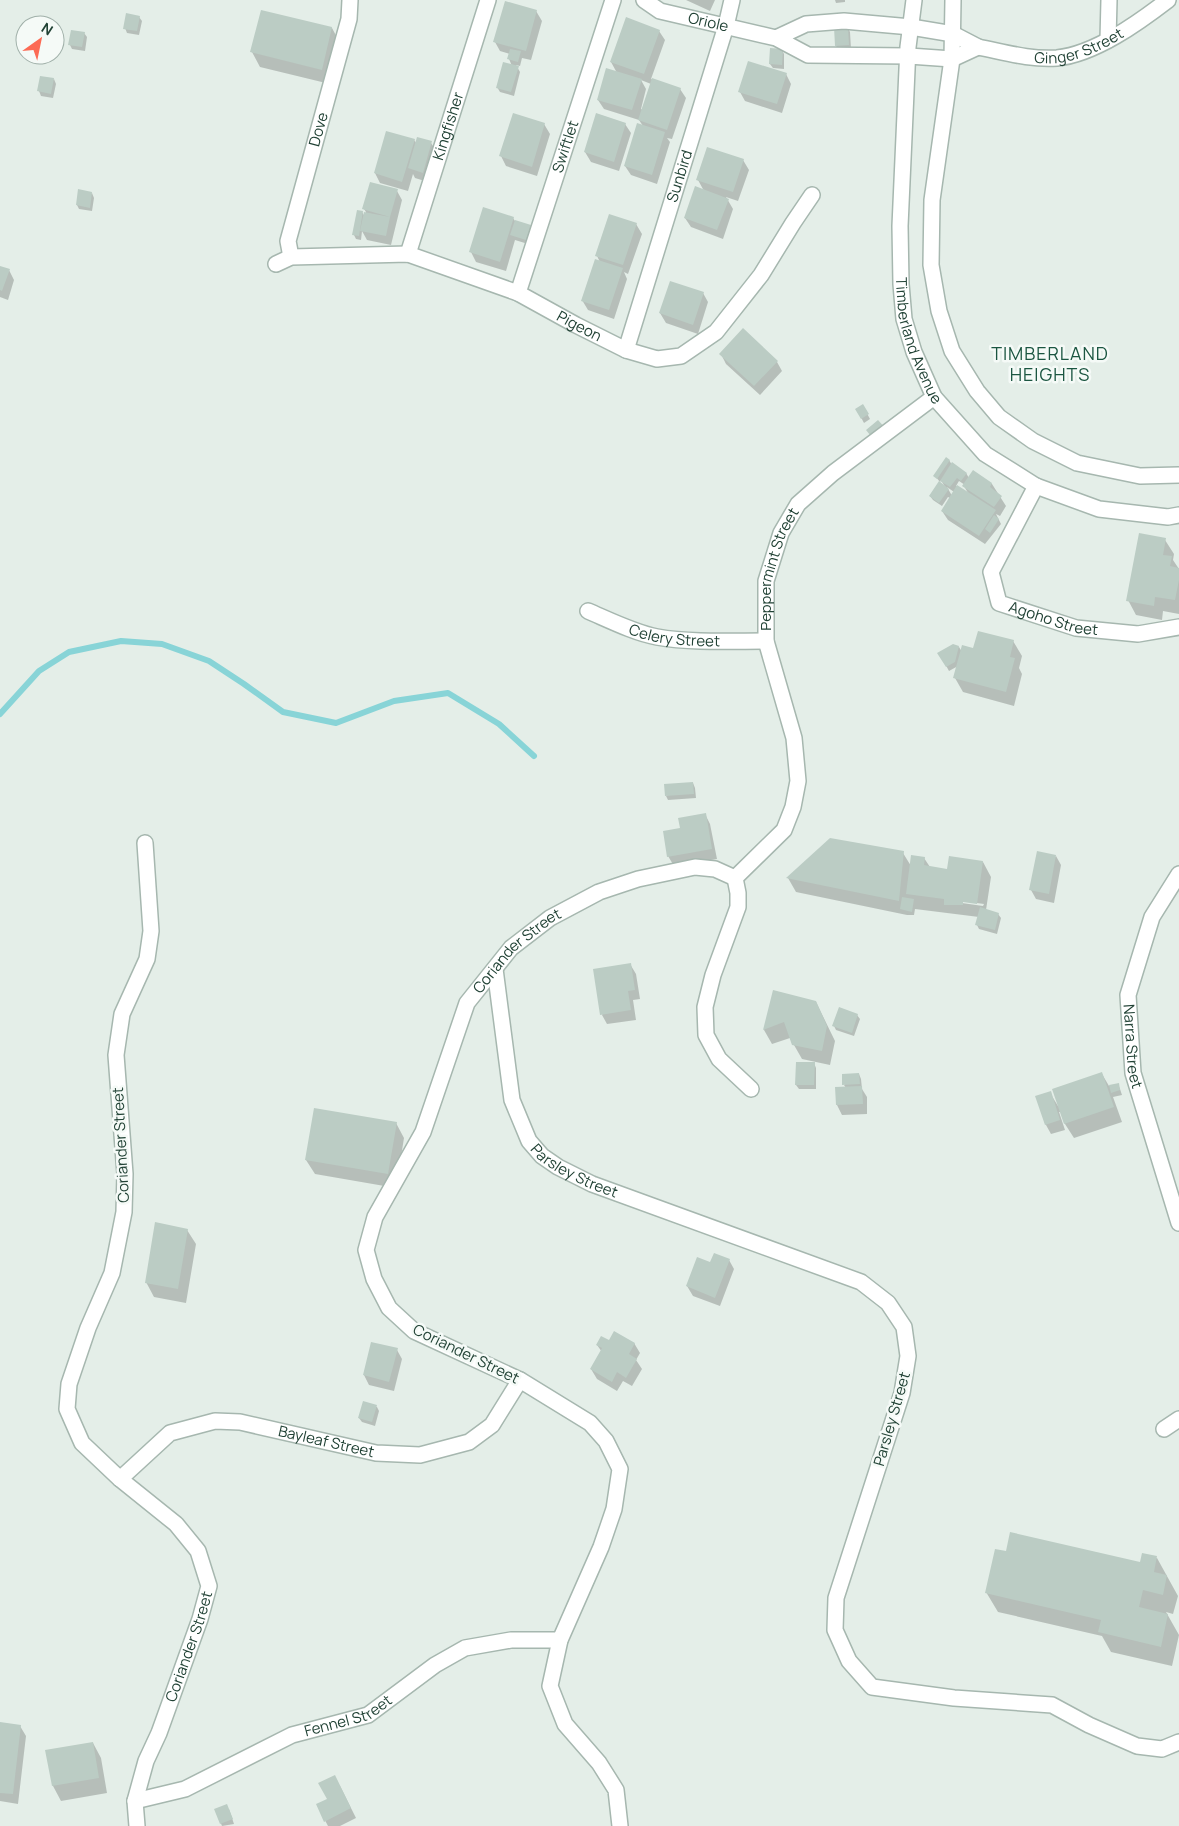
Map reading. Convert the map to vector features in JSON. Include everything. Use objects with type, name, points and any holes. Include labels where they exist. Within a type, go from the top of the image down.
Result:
[{"type":"street","name":"Dove","points":[[291,257],[288,241],[348,19],[350,0]]},
{"type":"street","name":"Kingfisher","points":[[408,254],[488,0]]},
{"type":"street","name":"Swiftlet","points":[[518,293],[613,0]]},
{"type":"street","name":"Oriole","points":[[644,0],[660,11],[776,38],[808,54],[909,56]]},
{"type":"street","name":"Sunbird","points":[[626,350],[726,26],[732,0]]},
{"type":"street","name":"Timberland Avenue","points":[[914,0],[909,56],[900,226],[904,319],[914,352],[934,397],[985,454],[1036,486],[1099,509],[1168,517],[1179,515]]},
{"type":"street","name":"Timberland Avenue","points":[[953,0],[952,59],[932,200],[930,265],[939,311],[952,351],[977,391],[999,417],[1033,441],[1077,463],[1140,476],[1179,475]]},
{"type":"street","points":[[1108,40],[1109,0]]},
{"type":"street","name":"Ginger Street","points":[[776,38],[806,24],[844,21],[911,27],[953,34],[978,47],[1022,56],[1058,58],[1083,51],[1108,40],[1168,0]]},
{"type":"street","points":[[909,56],[952,59],[978,47]]},
{"type":"street","name":"Pigeon","points":[[276,264],[291,257],[408,254],[518,293],[626,350],[657,360],[681,356],[716,332],[761,276],[812,195]]},
{"type":"street","name":"Peppermint Street","points":[[735,878],[784,830],[793,808],[798,781],[794,738],[766,641],[766,581],[781,533],[798,504],[833,473],[934,397]]},
{"type":"street","name":"Agoho Street","points":[[1036,486],[991,572],[999,603],[1076,628],[1138,634],[1179,628]]},
{"type":"street","name":"Celery Street","points":[[588,610],[614,622],[656,637],[766,641]]},
{"type":"street","name":"Coriander Street","points":[[137,1826],[135,1801],[146,1761],[200,1620],[209,1586],[198,1551],[176,1524],[120,1480],[82,1443],[67,1409],[69,1384],[88,1328],[112,1273],[124,1212],[125,1174],[116,1055],[122,1014],[147,958],[151,931],[145,843]]},
{"type":"street","name":"Coriander Street","points":[[620,1826],[616,1790],[599,1762],[565,1724],[550,1686],[560,1640],[601,1547],[614,1509],[620,1469],[606,1442],[590,1423],[520,1380],[414,1331],[389,1308],[374,1279],[366,1250],[375,1217],[423,1132],[467,1003],[511,948],[550,918],[599,892],[638,879],[695,867],[715,869],[735,878]]},
{"type":"street","name":"Narra Street","points":[[1179,874],[1152,917],[1128,995],[1133,1073],[1179,1223]]},
{"type":"street","points":[[735,878],[738,907],[713,975],[705,1007],[706,1035],[720,1060],[751,1089]]},
{"type":"street","name":"Parsley Street","points":[[495,969],[512,1100],[529,1141],[542,1156],[558,1167],[592,1184],[861,1282],[888,1303],[904,1327],[908,1356],[902,1393],[836,1598],[835,1630],[849,1661],[872,1687],[954,1698],[1052,1705],[1089,1725],[1137,1746],[1162,1749],[1179,1742]]},
{"type":"street","name":"Bayleaf Street","points":[[120,1480],[170,1434],[216,1421],[240,1422],[376,1453],[420,1455],[469,1442],[492,1425],[520,1380]]},
{"type":"street","points":[[1164,1430],[1179,1419]]},
{"type":"street","name":"Fennel Street","points":[[135,1801],[185,1789],[292,1735],[368,1715],[435,1665],[465,1648],[511,1640],[560,1640]]},
{"type":"building","points":[[505,1],[537,10],[526,51],[493,42]]},
{"type":"building","points":[[261,10],[332,27],[322,70],[250,52]]},
{"type":"building","points":[[126,13],[140,16],[137,31],[123,29]]},
{"type":"building","points":[[626,17],[660,30],[644,74],[610,62]]},
{"type":"building","points":[[834,27],[848,27],[849,45],[835,46]]},
{"type":"building","points":[[71,30],[85,32],[82,47],[68,45]]},
{"type":"building","points":[[770,48],[783,49],[782,65],[769,64]]},
{"type":"building","points":[[510,49],[521,51],[518,62],[507,59]]},
{"type":"building","points":[[748,61],[787,73],[777,104],[738,92]]},
{"type":"building","points":[[503,62],[519,66],[511,92],[496,88]]},
{"type":"building","points":[[606,68],[642,79],[632,110],[597,100]]},
{"type":"building","points":[[40,76],[54,78],[51,94],[37,91]]},
{"type":"building","points":[[652,78],[681,88],[667,130],[638,120]]},
{"type":"building","points":[[513,113],[545,123],[532,167],[499,156]]},
{"type":"building","points":[[596,113],[626,123],[614,162],[584,152]]},
{"type":"building","points":[[637,123],[665,132],[652,175],[624,166]]},
{"type":"building","points":[[386,131],[415,139],[402,182],[374,173]]},
{"type":"building","points":[[417,137],[432,141],[423,173],[408,168]]},
{"type":"building","points":[[707,147],[744,159],[733,192],[696,180]]},
{"type":"building","points":[[370,182],[398,189],[390,217],[362,209]]},
{"type":"building","points":[[695,186],[729,199],[717,230],[684,218]]},
{"type":"building","points":[[78,189],[92,192],[90,208],[76,205]]},
{"type":"building","points":[[483,207],[514,217],[500,262],[469,252]]},
{"type":"building","points":[[357,210],[363,211],[359,236],[352,235]]},
{"type":"building","points":[[364,212],[390,217],[386,236],[360,231]]},
{"type":"building","points":[[609,214],[637,223],[623,265],[595,256]]},
{"type":"building","points":[[515,220],[531,225],[526,240],[510,235]]},
{"type":"building","points":[[595,259],[623,268],[609,310],[581,301]]},
{"type":"building","points":[[0,266],[10,269],[2,291],[0,290]]},
{"type":"building","points":[[670,281],[704,292],[693,325],[659,313]]},
{"type":"building","points":[[743,328],[778,361],[754,386],[719,354]]},
{"type":"building","points":[[863,404],[869,414],[861,419],[855,409]]},
{"type":"building","points":[[878,420],[887,430],[874,440],[866,430]]},
{"type":"building","points":[[946,457],[950,460],[937,479],[933,476]]},
{"type":"building","points":[[952,462],[967,473],[961,481],[957,478],[950,487],[940,481]]},
{"type":"building","points":[[973,470],[992,483],[990,487],[1002,496],[994,507],[962,486]]},
{"type":"building","points":[[939,481],[949,489],[939,503],[929,496]]},
{"type":"building","points":[[957,485],[996,510],[979,536],[941,511]]},
{"type":"building","points":[[994,515],[999,519],[990,533],[985,529]]},
{"type":"building","points":[[1139,533],[1166,538],[1163,555],[1172,556],[1170,566],[1179,568],[1175,600],[1155,597],[1154,606],[1126,601]]},
{"type":"building","points":[[978,631],[1014,640],[1010,657],[1015,658],[1006,692],[953,678],[962,645],[973,648]]},
{"type":"building","points":[[953,644],[959,646],[955,662],[946,667],[937,653]]},
{"type":"building","points":[[693,782],[694,794],[665,796],[664,784]]},
{"type":"building","points":[[706,813],[712,849],[667,857],[663,831],[680,828],[678,818]]},
{"type":"building","points":[[830,838],[904,851],[899,901],[786,878]]},
{"type":"building","points":[[1037,851],[1056,855],[1049,894],[1029,890]]},
{"type":"building","points":[[911,855],[925,857],[924,865],[947,869],[949,856],[983,861],[977,904],[963,902],[963,905],[944,905],[944,899],[906,894]]},
{"type":"building","points":[[902,897],[914,899],[912,912],[900,909]]},
{"type":"building","points":[[980,907],[999,913],[995,930],[975,925]]},
{"type":"building","points":[[631,963],[635,990],[628,991],[631,1010],[600,1015],[593,969]]},
{"type":"building","points":[[773,990],[816,1001],[827,1026],[822,1051],[792,1045],[784,1022],[763,1030]]},
{"type":"building","points":[[839,1007],[858,1014],[852,1033],[832,1026]]},
{"type":"building","points":[[796,1062],[815,1062],[814,1085],[795,1085]]},
{"type":"building","points":[[1102,1072],[1114,1107],[1064,1124],[1052,1089]]},
{"type":"building","points":[[859,1073],[860,1084],[842,1085],[842,1074]]},
{"type":"building","points":[[1119,1083],[1120,1090],[1111,1093],[1109,1085]]},
{"type":"building","points":[[862,1086],[863,1104],[836,1105],[835,1087]]},
{"type":"building","points":[[1051,1091],[1060,1120],[1045,1125],[1035,1096]]},
{"type":"building","points":[[314,1108],[397,1122],[388,1174],[305,1160]]},
{"type":"building","points":[[155,1222],[188,1229],[178,1289],[145,1283]]},
{"type":"building","points":[[714,1253],[730,1259],[715,1298],[686,1286],[697,1257],[710,1262]]},
{"type":"building","points":[[614,1331],[635,1343],[629,1354],[637,1359],[626,1378],[617,1372],[612,1382],[590,1369],[602,1348],[596,1345],[601,1336],[609,1340]]},
{"type":"building","points":[[371,1342],[398,1348],[389,1382],[363,1375]]},
{"type":"building","points":[[363,1401],[377,1405],[372,1422],[358,1418]]},
{"type":"building","points":[[1010,1532],[1140,1562],[1142,1553],[1157,1556],[1154,1572],[1167,1575],[1163,1595],[1143,1590],[1139,1607],[1168,1614],[1161,1647],[1098,1632],[1101,1620],[985,1593],[995,1549],[1006,1551]]},
{"type":"building","points":[[0,1722],[21,1725],[13,1794],[0,1793]]},
{"type":"building","points":[[93,1742],[99,1778],[52,1786],[45,1750]]},
{"type":"building","points":[[335,1775],[351,1808],[324,1822],[316,1804],[327,1799],[318,1783]]},
{"type":"building","points":[[227,1804],[233,1819],[220,1824],[214,1809]]},
{"type":"waterway","points":[[0,714],[39,671],[69,652],[121,641],[162,644],[209,661],[283,712],[336,723],[394,701],[448,693],[499,724],[534,756]]},
{"type":"district","name":"TIMBERLAND HEIGHTS","points":[[1050,364]]}]
